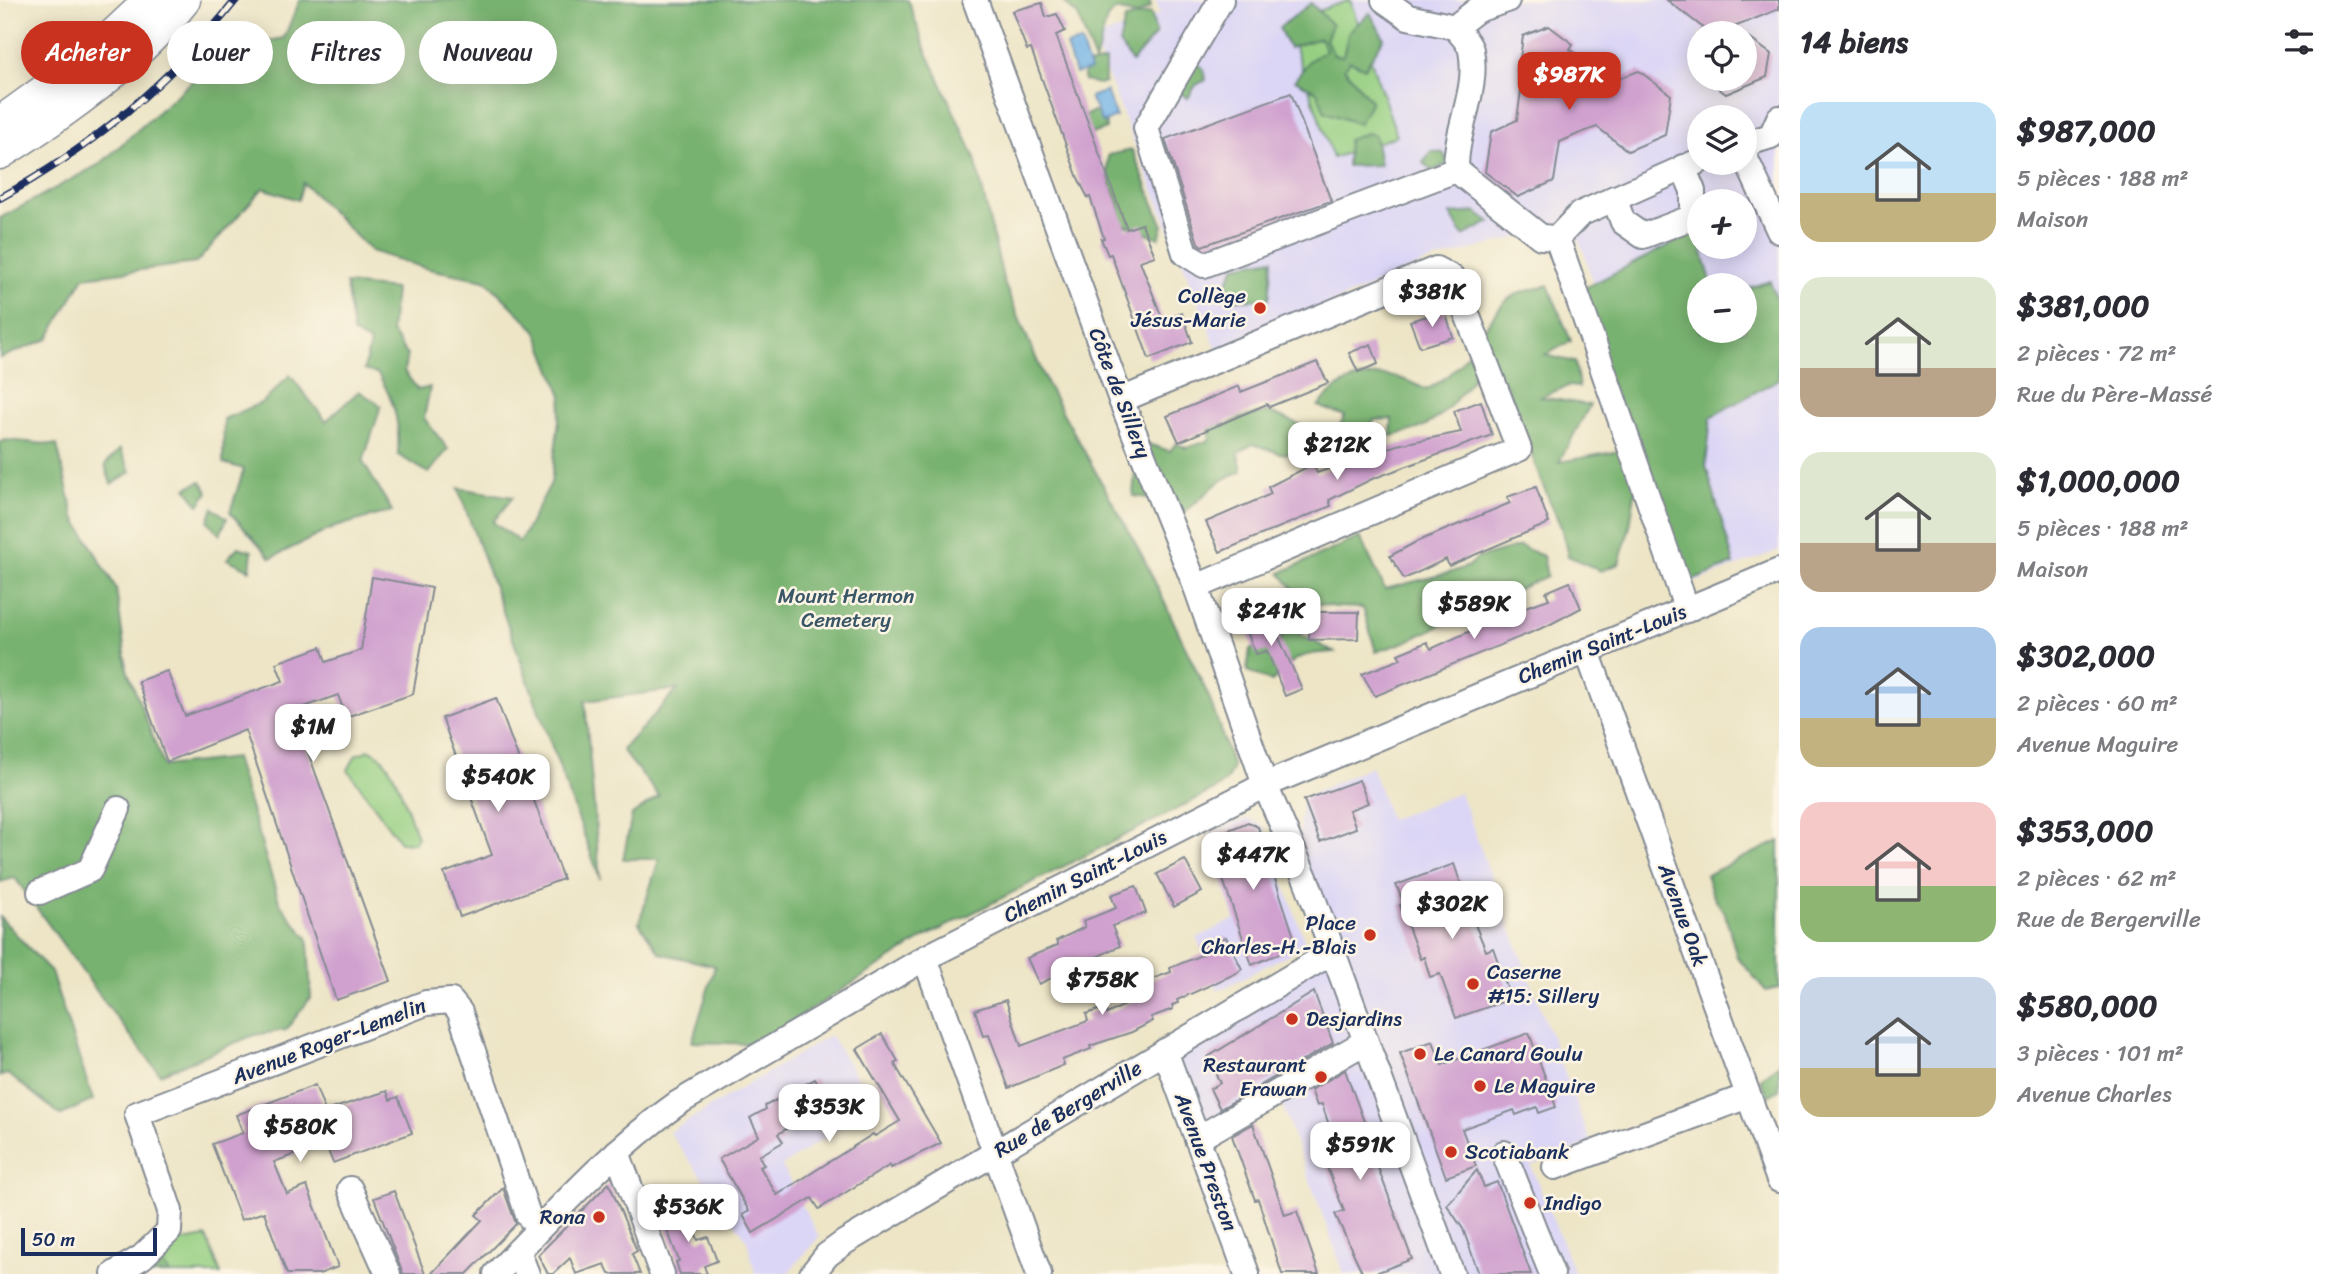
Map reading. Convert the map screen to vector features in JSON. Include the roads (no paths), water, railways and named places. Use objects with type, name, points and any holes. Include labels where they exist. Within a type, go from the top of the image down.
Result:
[{"type":"main road","points":[[0,123],[88,60],[151,0]]},
{"type":"main road","points":[[0,153],[83,96],[133,54],[184,0]]},
{"type":"street","name":"Côte de Sillery","points":[[976,0],[1121,401],[1196,587],[1265,785],[1296,854],[1452,1274]]},
{"type":"street","points":[[1221,0],[1146,128],[1185,253],[1204,265],[1456,170]]},
{"type":"street","points":[[1384,0],[1408,18],[1455,27],[1471,48],[1470,99],[1455,146],[1456,170],[1541,237],[1557,239]]},
{"type":"street","points":[[1455,27],[1477,10],[1507,0]]},
{"type":"street","points":[[1757,137],[1775,127]]},
{"type":"street","points":[[1557,239],[1580,214],[1687,166]]},
{"type":"street","points":[[1614,198],[1623,222],[1643,236],[1693,217],[1692,175]]},
{"type":"street","points":[[1753,175],[1779,231]]},
{"type":"street","points":[[1557,239],[1687,610]]},
{"type":"street","points":[[1121,401],[1436,269],[1453,278],[1518,449],[1196,587]]},
{"type":"street","name":"Chemin Saint-Louis","points":[[496,1274],[522,1262],[538,1228],[639,1130],[678,1103],[925,958],[1265,785],[1779,571]]},
{"type":"street","name":"Avenue Oak","points":[[1587,651],[1779,1180]]},
{"type":"street","points":[[40,892],[90,870],[118,809]]},
{"type":"street","name":"Rue de Bergerville","points":[[812,1274],[827,1255],[845,1242],[1331,953]]},
{"type":"street","points":[[925,958],[1039,1274]]},
{"type":"street","name":"Avenue Roger-Lemelin","points":[[114,1274],[142,1257],[169,1231],[170,1211],[137,1114],[426,1003],[451,1001],[460,1012],[528,1214],[538,1228]]},
{"type":"street","points":[[1198,1139],[1366,1042]]},
{"type":"street","name":"Avenue Preston","points":[[1165,1051],[1247,1274]]},
{"type":"street","points":[[1555,1167],[1748,1097]]},
{"type":"street","points":[[617,1152],[662,1274]]},
{"type":"street","points":[[1504,1153],[1552,1274]]},
{"type":"street","points":[[350,1189],[388,1274]]},
{"type":"water","points":[[1081,42],[1090,70],[1075,74],[1066,46]]},
{"type":"water","points":[[1106,91],[1116,117],[1102,123],[1090,97]]},
{"type":"railway","points":[[0,198],[67,157],[128,111],[184,58],[236,0]]},
{"type":"place","name":"Collège Jésus-Marie","points":[[1260,308]]},
{"type":"place","name":"Place Charles-H.-Blais","points":[[1370,935]]},
{"type":"place","name":"Caserne #15: Sillery","points":[[1473,984]]},
{"type":"place","name":"Desjardins","points":[[1292,1019]]},
{"type":"place","name":"Le Canard Goulu","points":[[1420,1054]]},
{"type":"place","name":"Restaurant Erawan","points":[[1321,1077]]},
{"type":"place","name":"Le Maguire","points":[[1480,1086]]},
{"type":"place","name":"Scotiabank","points":[[1451,1152]]},
{"type":"place","name":"Indigo","points":[[1530,1203]]},
{"type":"place","name":"Rona","points":[[599,1217]]},
{"type":"park label","name":"Mount Hermon Cemetery","points":[[846,608]]}]
